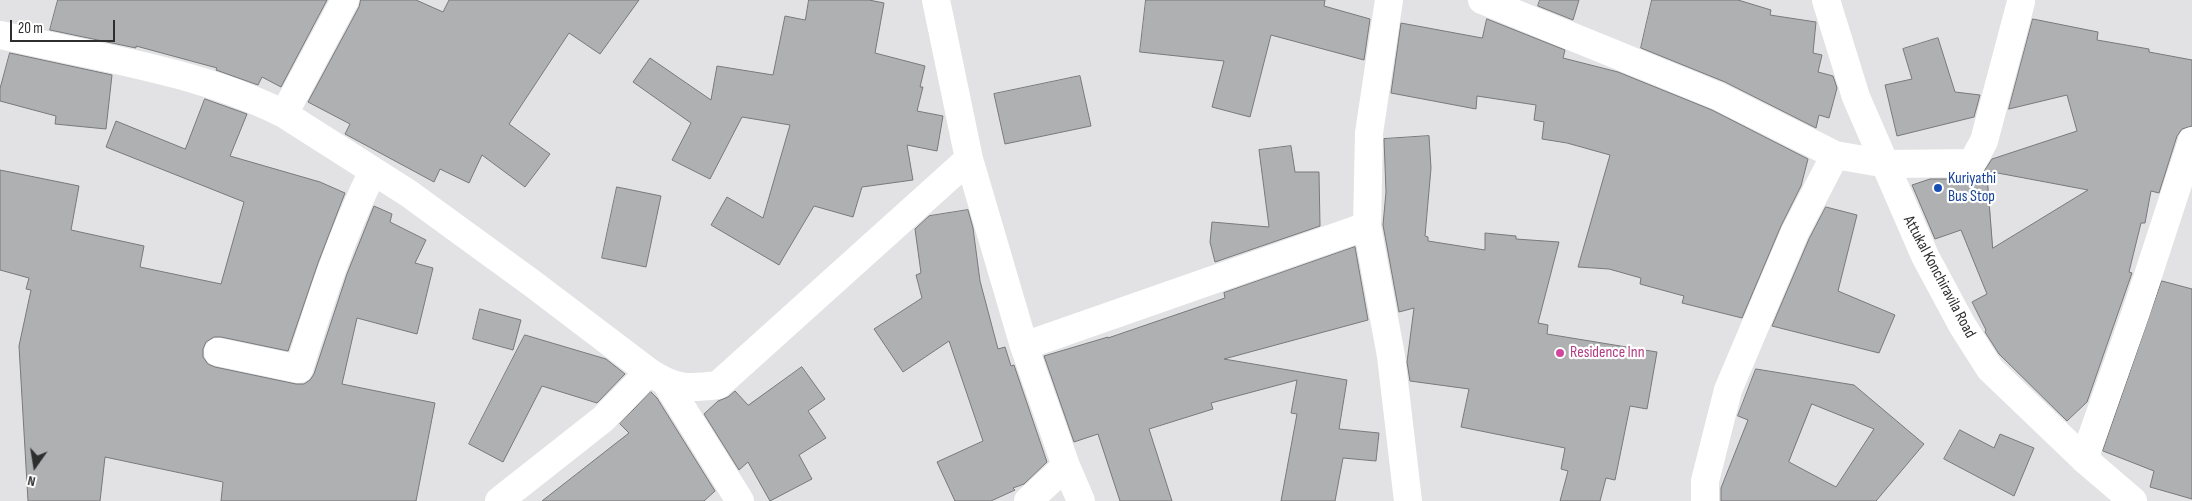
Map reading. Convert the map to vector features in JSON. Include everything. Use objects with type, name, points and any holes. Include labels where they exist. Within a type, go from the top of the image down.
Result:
[{"type":"street","points":[[284,114],[346,0]]},
{"type":"street","points":[[936,0],[969,159],[1024,346],[1066,466],[1081,501]]},
{"type":"street","points":[[1389,0],[1369,133],[1367,226],[1391,356],[1408,501]]},
{"type":"street","points":[[1482,0],[1718,96],[1835,155],[1887,164],[1972,163],[1984,141],[2021,2]]},
{"type":"street","name":"Attukal Konchiravila Road","points":[[1826,0],[1856,97],[1887,164],[1925,256],[1962,325],[1990,369],[2084,459],[2133,501]]},
{"type":"street","points":[[1,39],[186,77],[266,105],[284,114],[408,193],[658,378],[740,501]]},
{"type":"street","points":[[2084,459],[2137,309],[2192,143]]},
{"type":"street","points":[[1705,501],[1705,481],[1728,390],[1795,232],[1835,155]]},
{"type":"street","points":[[658,378],[691,388],[718,385],[969,159]]},
{"type":"street","points":[[218,352],[299,369],[321,302],[360,198],[373,171]]},
{"type":"street","points":[[1024,346],[1367,226]]},
{"type":"street","points":[[499,501],[658,378]]},
{"type":"street","points":[[1028,501],[1066,466]]},
{"type":"building","points":[[58,0],[327,0],[281,87],[262,77],[258,85],[216,70],[217,68],[136,46],[136,48],[50,30]]},
{"type":"building","points":[[361,0],[416,0],[443,12],[449,0],[639,0],[600,54],[569,33],[509,124],[550,154],[525,187],[482,155],[469,183],[440,169],[434,182],[345,134],[350,124],[308,102]]},
{"type":"building","points":[[809,0],[869,0],[884,3],[875,53],[925,66],[920,87],[923,87],[917,111],[943,116],[937,151],[907,145],[913,180],[862,187],[853,217],[814,206],[779,265],[711,225],[727,197],[763,218],[790,125],[742,117],[710,179],[672,160],[691,123],[633,82],[650,58],[711,100],[717,66],[773,75],[785,16],[805,20]]},
{"type":"building","points":[[1146,0],[1325,0],[1324,6],[1370,19],[1364,60],[1271,35],[1250,117],[1212,107],[1224,61],[1140,52]]},
{"type":"building","points":[[1540,0],[1579,0],[1573,20],[1538,6]]},
{"type":"building","points":[[1652,0],[1738,0],[1771,10],[1770,15],[1816,22],[1813,53],[1822,55],[1818,72],[1833,76],[1837,88],[1829,118],[1819,115],[1816,128],[1725,82],[1641,48]]},
{"type":"building","points":[[1487,19],[1565,50],[1563,58],[1618,72],[1712,110],[1808,159],[1801,186],[1781,226],[1742,318],[1682,303],[1684,296],[1640,284],[1641,278],[1609,269],[1578,267],[1610,155],[1567,143],[1542,139],[1544,122],[1534,120],[1536,105],[1477,96],[1476,109],[1391,93],[1401,23],[1482,38]]},
{"type":"building","points":[[2033,19],[2098,32],[2097,40],[2149,49],[2149,52],[2192,60],[2192,126],[2182,129],[2177,136],[2159,193],[2151,191],[2145,223],[2141,223],[2129,272],[2132,273],[2087,402],[2067,421],[1999,354],[1985,332],[1986,330],[1972,302],[1987,294],[1961,230],[1935,239],[1912,185],[1930,179],[1972,179],[1980,177],[1992,159],[2077,131],[2067,95],[2009,109]],"holes":[[[1987,171],[2088,190],[1993,248]]]},
{"type":"building","points":[[1938,38],[1955,92],[1980,95],[1974,117],[1897,136],[1885,85],[1912,79],[1903,49]]},
{"type":"building","points":[[10,53],[112,75],[106,129],[55,124],[56,116],[0,101],[0,89]]},
{"type":"building","points":[[1080,76],[1091,126],[1005,144],[994,94]]},
{"type":"building","points":[[205,99],[247,114],[230,156],[320,182],[345,193],[318,263],[288,351],[214,337],[206,342],[203,349],[203,357],[208,364],[296,384],[304,384],[314,374],[347,274],[374,206],[392,214],[390,222],[426,240],[415,263],[433,268],[417,334],[357,318],[342,384],[435,403],[416,501],[221,501],[223,482],[105,457],[100,501],[28,501],[19,346],[31,290],[26,289],[29,278],[0,270],[0,170],[79,186],[71,230],[144,246],[140,267],[221,284],[244,202],[106,147],[116,121],[185,149]]},
{"type":"building","points":[[1429,136],[1431,168],[1425,236],[1428,237],[1428,241],[1485,250],[1485,233],[1516,236],[1516,239],[1559,242],[1538,323],[1548,325],[1547,334],[1657,352],[1647,409],[1630,406],[1615,480],[1606,478],[1600,501],[1560,501],[1568,471],[1561,469],[1565,448],[1461,427],[1469,389],[1410,381],[1407,362],[1414,308],[1399,312],[1383,225],[1386,192],[1384,139]]},
{"type":"building","points":[[1291,146],[1295,172],[1319,172],[1320,226],[1215,262],[1210,242],[1212,222],[1269,227],[1259,150]]},
{"type":"building","points":[[617,187],[661,196],[646,267],[602,258]]},
{"type":"building","points":[[1826,207],[1857,215],[1838,291],[1895,315],[1879,353],[1772,326],[1809,239]]},
{"type":"building","points":[[968,210],[973,228],[980,281],[998,349],[1005,347],[1011,366],[1014,365],[1047,462],[1024,484],[991,501],[955,501],[937,462],[983,441],[949,341],[903,372],[874,329],[922,298],[916,275],[921,273],[915,229],[929,216]]},
{"type":"building","points":[[1355,247],[1368,320],[1224,359],[1347,380],[1339,429],[1379,433],[1376,461],[1343,458],[1335,501],[1281,501],[1297,414],[1291,413],[1297,380],[1211,403],[1213,409],[1149,429],[1172,501],[1120,501],[1098,434],[1074,442],[1044,356],[1108,338],[1225,298],[1224,293]]},
{"type":"building","points":[[2162,281],[2192,289],[2192,499],[2150,487],[2154,471],[2103,451]]},
{"type":"building","points":[[480,309],[521,320],[513,350],[473,339]]},
{"type":"building","points":[[525,335],[606,359],[625,374],[597,403],[542,386],[503,462],[469,444]]},
{"type":"building","points":[[802,367],[825,399],[808,411],[826,438],[799,455],[812,479],[770,501],[748,462],[739,470],[704,414],[718,401],[728,397],[735,391],[748,405]]},
{"type":"building","points":[[1756,369],[1854,385],[1924,444],[1876,501],[1721,501],[1721,488],[1748,420],[1738,416]],"holes":[[[1812,404],[1874,429],[1836,487],[1789,462]]]},
{"type":"building","points":[[651,392],[657,398],[715,491],[704,501],[542,501],[629,433],[620,424]]},
{"type":"building","points":[[1960,430],[1994,448],[2000,434],[2034,448],[2014,496],[1944,459]]},
{"type":"place","name":"Kuriyathi Bus Stop","points":[[1938,188]]},
{"type":"place","name":"Residence Inn","points":[[1560,353]]}]
